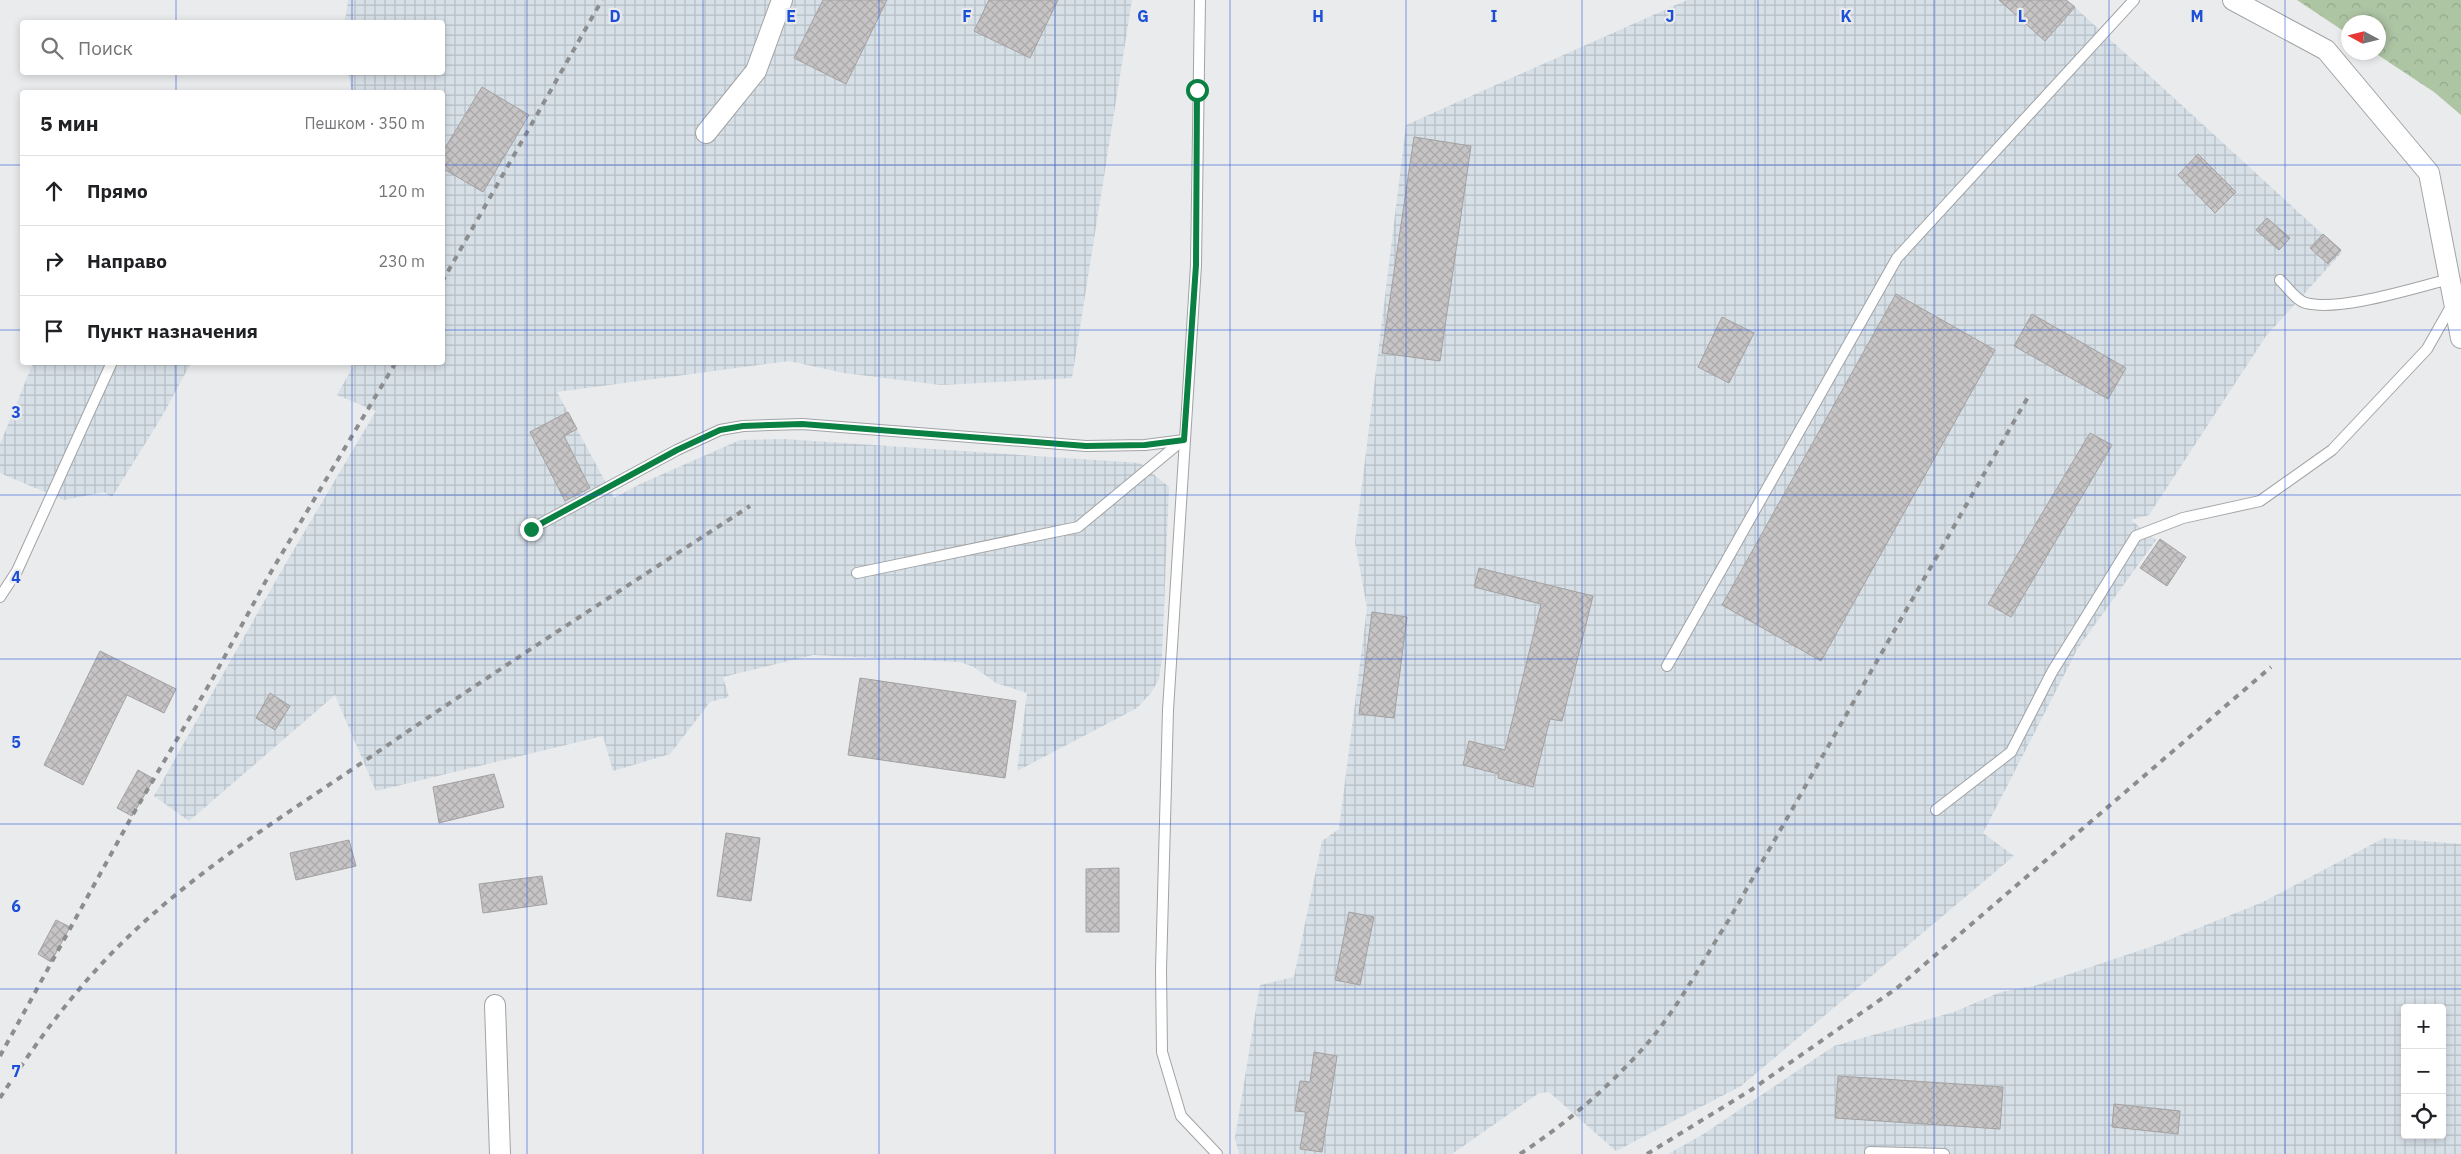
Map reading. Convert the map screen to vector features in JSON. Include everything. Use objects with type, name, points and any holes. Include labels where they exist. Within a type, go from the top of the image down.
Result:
[{"type":"street","points":[[706,133],[756,71],[782,0]]},
{"type":"street","points":[[2233,0],[2326,50],[2429,173],[2461,338]]},
{"type":"street","points":[[495,1004],[500,1154]]},
{"type":"lane","points":[[1200,0],[1196,265],[1168,710],[1161,970],[1162,1052],[1181,1116],[1217,1154]]},
{"type":"lane","points":[[1667,666],[1897,258],[2134,0]]},
{"type":"lane","points":[[2280,280],[2304,303],[2344,304],[2450,279]]},
{"type":"lane","points":[[1936,810],[2011,752],[2052,672],[2136,536],[2183,518],[2260,501],[2332,450],[2427,349],[2454,302]]},
{"type":"lane","points":[[0,597],[17,571],[111,365]]},
{"type":"lane","points":[[531,529],[677,450],[720,430],[743,426],[802,424],[1086,446],[1145,445],[1184,440]]},
{"type":"lane","points":[[857,572],[1078,527],[1184,440]]},
{"type":"lane","points":[[1870,1152],[1944,1154]]},
{"type":"shaded area","points":[[348,0],[1132,0],[1072,378],[941,385],[844,373],[789,361],[557,392],[614,498],[640,484],[740,440],[784,439],[1140,463],[1169,487],[1162,657],[1159,679],[1151,693],[1137,708],[1017,771],[1027,693],[996,683],[974,667],[960,662],[813,655],[723,677],[729,697],[710,702],[670,754],[613,771],[603,736],[376,791],[335,695],[189,821],[154,796],[283,568],[376,411],[337,395],[354,365],[445,365],[445,90],[352,90],[348,75],[445,75],[445,20],[345,20]]},
{"type":"shaded area","points":[[1687,0],[2067,0],[2342,252],[2266,336],[2149,515],[2131,520],[2156,540],[2078,648],[1983,833],[2014,856],[1741,1086],[1616,1151],[1549,1092],[1539,1093],[1452,1154],[1239,1154],[1235,1138],[1260,985],[1294,977],[1322,841],[1339,829],[1367,608],[1355,542],[1406,125]]},
{"type":"shaded area","points":[[32,365],[190,365],[161,418],[112,497],[104,492],[64,500],[0,473],[0,444]]},
{"type":"shaded area","points":[[2384,838],[2461,844],[2461,1154],[1668,1154],[1702,1135],[1834,1046],[1954,1012],[2001,992],[2034,986],[2156,945],[2263,902]]},
{"type":"green space","points":[[2297,0],[2461,0],[2461,115],[2434,92],[2386,60],[2386,15],[2341,15],[2341,29]]},
{"type":"building","points":[[823,0],[887,0],[846,84],[794,58]]},
{"type":"building","points":[[989,0],[1058,0],[1030,58],[974,31]]},
{"type":"building","points":[[1999,0],[2066,0],[2075,7],[2045,41]]},
{"type":"building","points":[[482,87],[529,115],[483,192],[445,170],[445,148]]},
{"type":"building","points":[[1414,137],[1471,146],[1440,361],[1382,353]]},
{"type":"building","points":[[2198,154],[2236,192],[2215,213],[2178,175]]},
{"type":"building","points":[[2267,218],[2290,238],[2279,250],[2256,230]]},
{"type":"building","points":[[2323,234],[2341,250],[2328,264],[2310,248]]},
{"type":"building","points":[[1896,294],[1995,350],[1821,661],[1722,605]]},
{"type":"building","points":[[2032,314],[2126,368],[2108,399],[2014,346]]},
{"type":"building","points":[[1722,317],[1754,333],[1729,383],[1698,367]]},
{"type":"building","points":[[568,412],[577,429],[564,436],[590,488],[565,501],[530,432]]},
{"type":"building","points":[[2090,433],[2112,445],[2011,617],[1988,604]]},
{"type":"building","points":[[2160,539],[2186,557],[2167,586],[2140,568]]},
{"type":"building","points":[[1479,568],[1593,596],[1562,721],[1550,719],[1533,787],[1498,778],[1499,774],[1463,765],[1469,741],[1505,750],[1541,604],[1474,587]]},
{"type":"building","points":[[1372,612],[1407,617],[1394,718],[1359,714]]},
{"type":"building","points":[[100,651],[176,689],[164,713],[127,695],[83,785],[44,765]]},
{"type":"building","points":[[860,678],[1016,701],[1005,778],[848,755]]},
{"type":"building","points":[[270,693],[290,706],[275,730],[256,718]]},
{"type":"building","points":[[138,770],[154,779],[132,816],[117,808]]},
{"type":"building","points":[[494,774],[504,807],[439,823],[433,787]]},
{"type":"building","points":[[726,833],[760,838],[751,901],[717,896]]},
{"type":"building","points":[[349,840],[356,866],[296,880],[290,853]]},
{"type":"building","points":[[1119,868],[1119,932],[1086,932],[1086,869]]},
{"type":"building","points":[[542,876],[547,904],[483,913],[479,884]]},
{"type":"building","points":[[1349,912],[1374,917],[1360,985],[1335,980]]},
{"type":"building","points":[[56,920],[70,927],[51,962],[38,954]]},
{"type":"building","points":[[1314,1052],[1337,1056],[1322,1152],[1300,1149],[1306,1112],[1295,1111],[1300,1081],[1310,1082]]},
{"type":"building","points":[[1838,1076],[2003,1087],[2000,1129],[1835,1118]]},
{"type":"building","points":[[2114,1104],[2180,1111],[2178,1134],[2112,1127]]},
{"type":"railway","points":[[445,277],[602,0]]},
{"type":"railway","points":[[0,1056],[132,816],[213,678],[268,577],[394,365]]},
{"type":"railway","points":[[1520,1154],[1571,1117],[1602,1090],[1646,1045],[1680,999],[1730,918],[2028,397]]},
{"type":"railway","points":[[0,1098],[43,1035],[91,975],[155,912],[217,862],[565,626],[750,506]]},
{"type":"railway","points":[[1647,1154],[1751,1090],[1897,988],[2271,667]]},
{"type":"route","points":[[531,529],[677,450],[720,430],[743,426],[802,424],[1086,446],[1145,445],[1184,440],[1196,265],[1197,90]]}]
